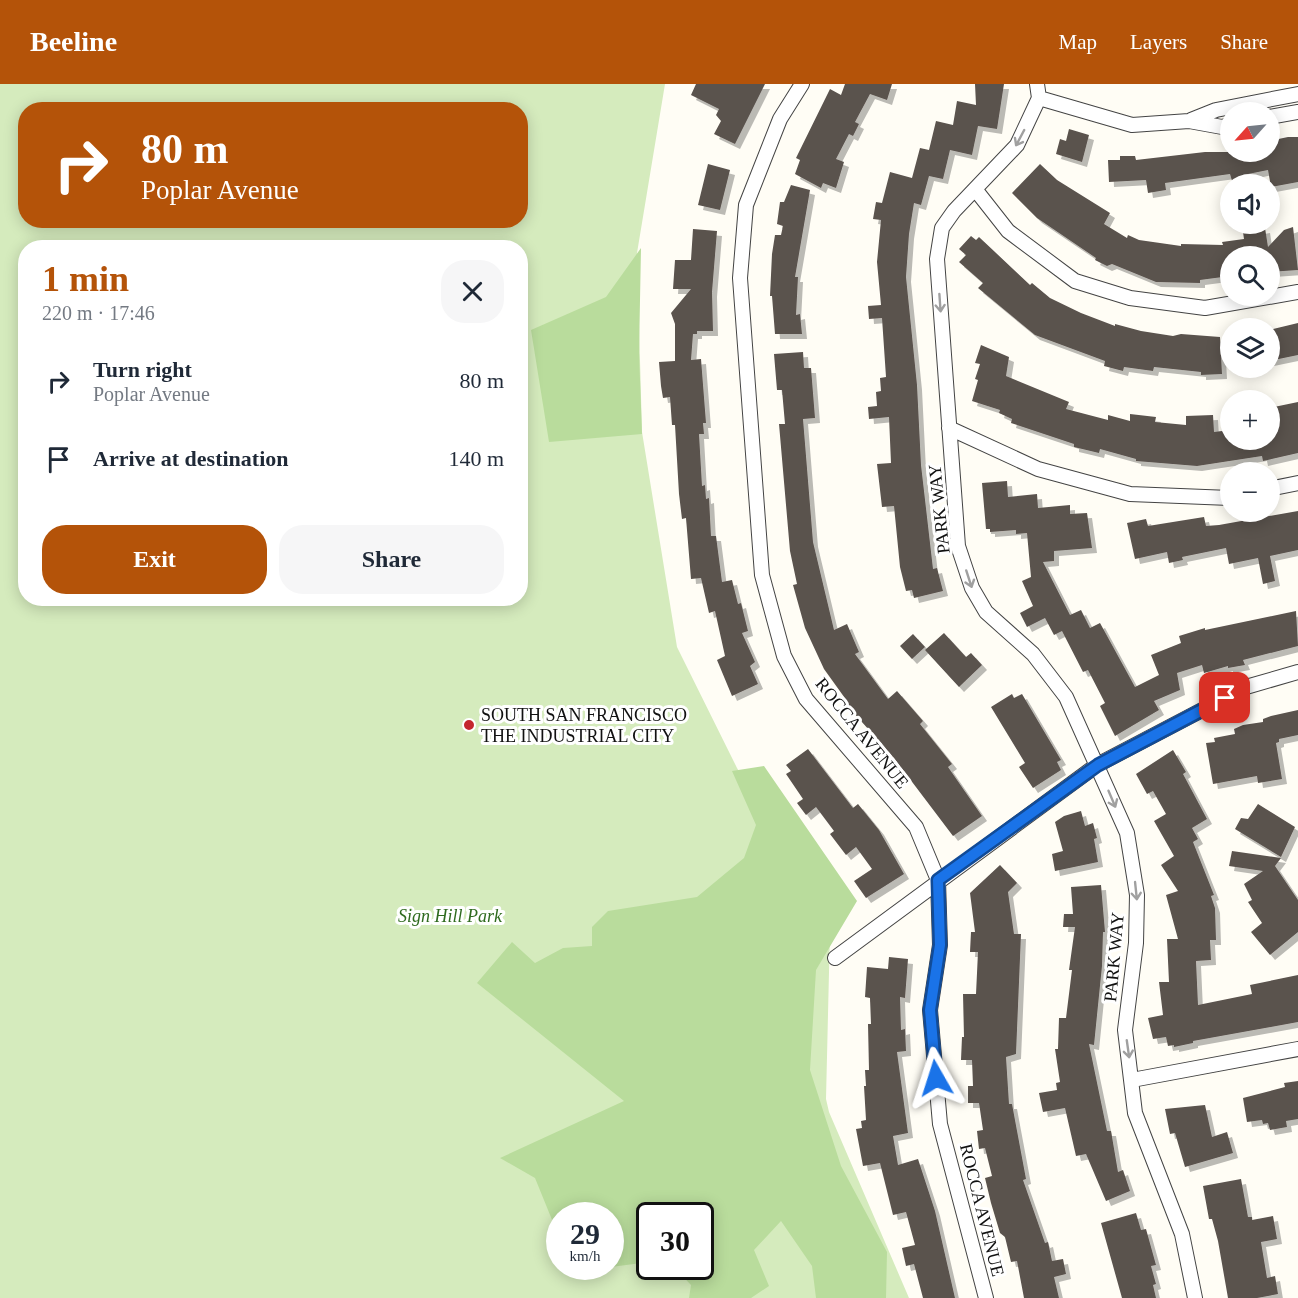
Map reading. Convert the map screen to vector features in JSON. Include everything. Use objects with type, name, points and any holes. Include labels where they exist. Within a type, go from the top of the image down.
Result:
[{"type":"street","name":"ROCCA AVENUE","points":[[802,84],[780,119],[746,205],[740,278],[762,575],[784,656],[806,699],[916,826],[938,880],[940,945],[930,1010],[940,1124],[986,1298]]},
{"type":"street","points":[[1037,84],[1040,98],[1132,125],[1189,121],[1220,127]]},
{"type":"street","points":[[1189,121],[1216,110],[1298,94]]},
{"type":"street","name":"PARK WAY","points":[[1040,98],[1017,145],[954,211],[942,228],[937,259],[958,546],[972,588],[986,612],[1034,654],[1066,697],[1127,833],[1137,895],[1136,944],[1125,1030],[1135,1113],[1182,1234],[1195,1298]]},
{"type":"street","points":[[1280,115],[1298,112]]},
{"type":"street","points":[[975,189],[1008,231],[1075,281],[1130,298],[1205,308],[1298,292]]},
{"type":"street","points":[[949,428],[1038,469],[1130,494],[1220,498]]},
{"type":"street","points":[[1280,487],[1298,483]]},
{"type":"street","points":[[836,958],[938,880],[1098,765],[1246,687],[1298,672]]},
{"type":"street","points":[[1132,1080],[1298,1049]]},
{"type":"green space","name":"Sign Hill Park","points":[[0,84],[665,84],[637,253],[642,432],[677,647],[737,768],[830,930],[826,1099],[829,1112],[909,1298],[0,1298]]},
{"type":"green space","points":[[641,248],[639,353],[642,434],[549,442],[531,330],[606,297]]},
{"type":"green space","points":[[764,766],[857,901],[816,970],[810,1070],[841,1166],[887,1252],[886,1298],[816,1298],[812,1266],[781,1221],[754,1250],[769,1286],[751,1298],[689,1298],[691,1285],[686,1280],[714,1280],[714,1202],[636,1202],[636,1264],[624,1265],[624,1202],[546,1202],[546,1205],[535,1178],[500,1158],[624,1101],[477,983],[512,942],[535,963],[563,948],[592,946],[592,927],[608,911],[697,897],[744,858],[756,825],[732,771]]},
{"type":"building","points":[[696,84],[765,84],[735,144],[714,134],[721,121],[716,115],[719,109],[691,95]]},
{"type":"building","points":[[845,84],[892,84],[887,100],[870,94],[855,122],[859,124],[853,136],[849,134],[836,159],[844,162],[836,188],[823,183],[821,188],[795,174],[800,160],[796,158],[830,89],[841,95]]},
{"type":"building","points":[[975,84],[1004,84],[997,129],[978,126],[972,155],[950,150],[943,179],[929,176],[921,205],[914,203],[909,234],[906,277],[917,385],[921,465],[933,569],[937,568],[943,591],[914,598],[912,590],[906,591],[900,567],[894,506],[882,507],[877,464],[891,463],[889,417],[869,419],[868,407],[877,406],[876,392],[881,391],[880,378],[886,377],[882,318],[869,319],[868,306],[881,305],[877,262],[881,220],[873,219],[876,202],[882,203],[890,172],[912,178],[920,148],[929,150],[936,121],[953,125],[957,101],[976,105]]},
{"type":"building","points":[[1069,129],[1089,135],[1082,162],[1056,154],[1060,139],[1066,141]]},
{"type":"building","points":[[1298,137],[1298,182],[1280,185],[1280,174],[1269,174],[1268,170],[1248,174],[1220,174],[1165,183],[1166,190],[1148,193],[1146,180],[1109,182],[1108,160],[1120,160],[1120,156],[1135,156],[1136,160],[1220,152],[1220,162],[1280,162],[1280,139]]},
{"type":"building","points":[[708,164],[730,170],[720,210],[698,205]]},
{"type":"building","points":[[1040,164],[1057,180],[1110,213],[1104,224],[1127,238],[1128,235],[1139,240],[1181,246],[1181,244],[1223,245],[1222,242],[1244,239],[1243,234],[1266,234],[1268,246],[1220,246],[1220,277],[1200,280],[1200,283],[1156,282],[1112,264],[1107,266],[1095,260],[1096,258],[1037,218],[1012,193]]},
{"type":"building","points":[[791,185],[810,190],[795,277],[798,277],[796,315],[800,314],[802,334],[775,334],[772,296],[770,296],[772,254],[775,235],[781,235],[783,226],[777,224],[780,202],[784,202]]},
{"type":"building","points":[[1293,227],[1298,270],[1280,271],[1280,246],[1269,246],[1284,230]]},
{"type":"building","points":[[693,229],[717,231],[712,292],[713,331],[697,331],[697,334],[693,334],[691,360],[701,359],[706,423],[703,423],[704,434],[699,434],[702,486],[705,485],[706,499],[709,498],[711,536],[716,536],[722,582],[732,580],[738,604],[741,603],[748,631],[742,633],[755,662],[750,666],[758,684],[732,696],[717,660],[725,656],[715,611],[709,613],[701,578],[691,579],[686,518],[682,519],[679,494],[675,425],[672,425],[670,397],[663,398],[661,386],[659,362],[675,361],[675,324],[671,313],[691,289],[673,289],[675,260],[691,260]]},
{"type":"building","points":[[971,236],[976,240],[979,237],[1030,285],[1032,283],[1050,298],[1081,313],[1115,326],[1115,324],[1173,336],[1181,334],[1220,337],[1220,374],[1201,375],[1201,372],[1154,367],[1153,371],[1124,367],[1123,371],[1104,366],[1105,361],[1035,335],[978,288],[983,283],[959,262],[966,255],[959,249]]},
{"type":"building","points":[[1298,323],[1298,355],[1280,359],[1280,327]]},
{"type":"building","points":[[981,345],[1009,357],[1006,376],[1069,402],[1066,409],[1108,420],[1108,415],[1130,421],[1130,414],[1156,417],[1155,422],[1186,425],[1186,416],[1213,415],[1214,432],[1220,431],[1220,450],[1280,450],[1280,406],[1298,402],[1298,453],[1263,461],[1262,456],[1197,466],[1136,461],[1136,459],[1100,449],[1099,453],[1074,447],[1074,444],[1011,423],[1012,419],[999,413],[1000,410],[972,401],[980,364],[975,363]]},
{"type":"building","points":[[803,352],[804,368],[811,368],[815,418],[803,419],[813,542],[834,630],[847,624],[859,652],[855,654],[888,699],[897,691],[923,721],[920,724],[952,764],[948,767],[982,816],[953,836],[894,758],[845,703],[847,701],[824,669],[805,628],[793,585],[797,584],[790,551],[779,424],[785,424],[782,390],[777,390],[774,354]]},
{"type":"building","points":[[1007,481],[1008,497],[1037,494],[1038,508],[1070,505],[1070,514],[1087,513],[1092,548],[1054,551],[1054,561],[1043,562],[1070,615],[1081,610],[1090,628],[1100,623],[1135,687],[1159,675],[1151,655],[1181,643],[1179,636],[1205,628],[1205,630],[1296,611],[1298,646],[1243,660],[1245,665],[1228,668],[1228,666],[1204,673],[1202,665],[1177,673],[1180,690],[1154,701],[1159,710],[1115,736],[1100,706],[1105,703],[1088,670],[1083,672],[1062,631],[1054,635],[1045,618],[1027,627],[1020,613],[1033,606],[1022,581],[1031,577],[1027,533],[1016,534],[1016,530],[990,532],[990,529],[986,529],[982,483]]},
{"type":"building","points":[[1298,511],[1298,550],[1270,556],[1275,581],[1263,584],[1258,558],[1229,564],[1226,548],[1182,557],[1183,560],[1169,563],[1167,552],[1135,559],[1127,523],[1146,519],[1148,526],[1204,517],[1206,526],[1236,522],[1280,522],[1280,514]]},
{"type":"building","points":[[944,633],[966,657],[971,653],[982,665],[959,687],[925,650]]},
{"type":"building","points":[[913,634],[925,647],[912,659],[900,646]]},
{"type":"building","points":[[1012,694],[1014,698],[1022,694],[1061,760],[1057,762],[1061,770],[1033,788],[1019,767],[1025,763],[991,707]]},
{"type":"building","points":[[1298,710],[1298,735],[1279,739],[1276,743],[1282,779],[1258,783],[1257,776],[1213,784],[1206,743],[1215,742],[1214,738],[1235,734],[1234,729],[1243,725],[1263,722],[1263,719],[1271,716]]},
{"type":"building","points":[[808,749],[853,808],[858,804],[879,830],[904,874],[866,898],[854,881],[872,869],[856,847],[846,855],[830,834],[834,831],[816,807],[806,815],[797,803],[803,799],[786,774],[791,771],[786,765]]},
{"type":"building","points":[[1173,750],[1186,772],[1183,774],[1207,819],[1192,828],[1198,839],[1193,842],[1214,895],[1211,896],[1215,908],[1216,940],[1210,940],[1211,960],[1196,961],[1198,1005],[1252,994],[1250,985],[1298,975],[1298,1022],[1193,1041],[1193,1043],[1174,1047],[1174,1045],[1168,1046],[1166,1037],[1153,1039],[1148,1018],[1163,1015],[1159,982],[1169,982],[1167,939],[1178,939],[1166,895],[1178,891],[1161,865],[1174,856],[1154,821],[1166,814],[1153,791],[1147,794],[1136,774]]},
{"type":"building","points":[[1258,804],[1295,827],[1281,857],[1235,829],[1241,818],[1248,819]]},
{"type":"building","points":[[1081,811],[1085,826],[1093,823],[1097,838],[1094,839],[1098,862],[1055,871],[1052,854],[1063,851],[1055,822],[1064,816]]},
{"type":"building","points":[[1232,851],[1281,858],[1275,866],[1298,900],[1298,932],[1270,955],[1251,932],[1262,923],[1248,902],[1252,900],[1244,884],[1263,871],[1229,866]]},
{"type":"building","points":[[1000,865],[1017,883],[1008,892],[1014,934],[1021,934],[1016,1054],[1006,1057],[1009,1104],[1012,1104],[1026,1179],[1023,1180],[1045,1243],[1048,1242],[1052,1261],[1063,1259],[1066,1274],[1054,1277],[1059,1298],[1024,1298],[1017,1261],[1011,1262],[1005,1237],[1000,1233],[985,1178],[992,1176],[985,1148],[979,1149],[977,1131],[983,1130],[979,1103],[968,1103],[968,1086],[973,1086],[972,1060],[961,1060],[962,1037],[964,1037],[963,994],[976,994],[978,952],[970,952],[971,932],[975,932],[970,893]]},
{"type":"building","points":[[1101,885],[1105,932],[1103,932],[1094,1045],[1089,1044],[1107,1131],[1111,1131],[1118,1172],[1123,1170],[1130,1191],[1106,1201],[1086,1154],[1076,1156],[1065,1108],[1043,1112],[1039,1093],[1057,1090],[1056,1083],[1060,1082],[1055,1049],[1058,1049],[1059,1018],[1066,1018],[1072,970],[1069,970],[1075,927],[1063,927],[1064,914],[1073,914],[1071,887]]},
{"type":"building","points":[[889,957],[908,959],[905,998],[900,997],[901,1030],[905,1029],[906,1051],[897,1052],[908,1133],[893,1136],[898,1165],[918,1159],[935,1211],[955,1298],[923,1298],[914,1264],[906,1266],[902,1248],[915,1245],[906,1212],[893,1215],[880,1163],[863,1166],[856,1129],[862,1128],[861,1121],[866,1120],[864,1086],[866,1086],[865,1070],[869,1070],[868,1024],[871,1024],[870,998],[865,997],[867,967],[888,969]]},
{"type":"building","points":[[1298,1081],[1298,1119],[1286,1121],[1287,1127],[1270,1130],[1268,1123],[1263,1124],[1262,1120],[1247,1122],[1243,1098],[1285,1087],[1284,1083]]},
{"type":"building","points":[[1205,1105],[1212,1137],[1227,1132],[1233,1153],[1185,1167],[1175,1133],[1170,1134],[1165,1109]]},
{"type":"building","points":[[1241,1179],[1248,1217],[1252,1217],[1252,1220],[1273,1216],[1277,1239],[1261,1242],[1267,1278],[1275,1276],[1278,1294],[1257,1298],[1228,1298],[1218,1241],[1212,1219],[1209,1219],[1203,1186]]},
{"type":"building","points":[[1136,1213],[1141,1230],[1146,1229],[1156,1265],[1151,1266],[1156,1284],[1153,1285],[1156,1298],[1122,1298],[1101,1223]]},
{"type":"place","name":"SOUTH SAN FRANCISCO THE INDUSTRIAL CITY","points":[[469,725]]},
{"type":"route","points":[[936,1078],[930,1010],[940,945],[938,880],[1098,765],[1225,698]]}]
